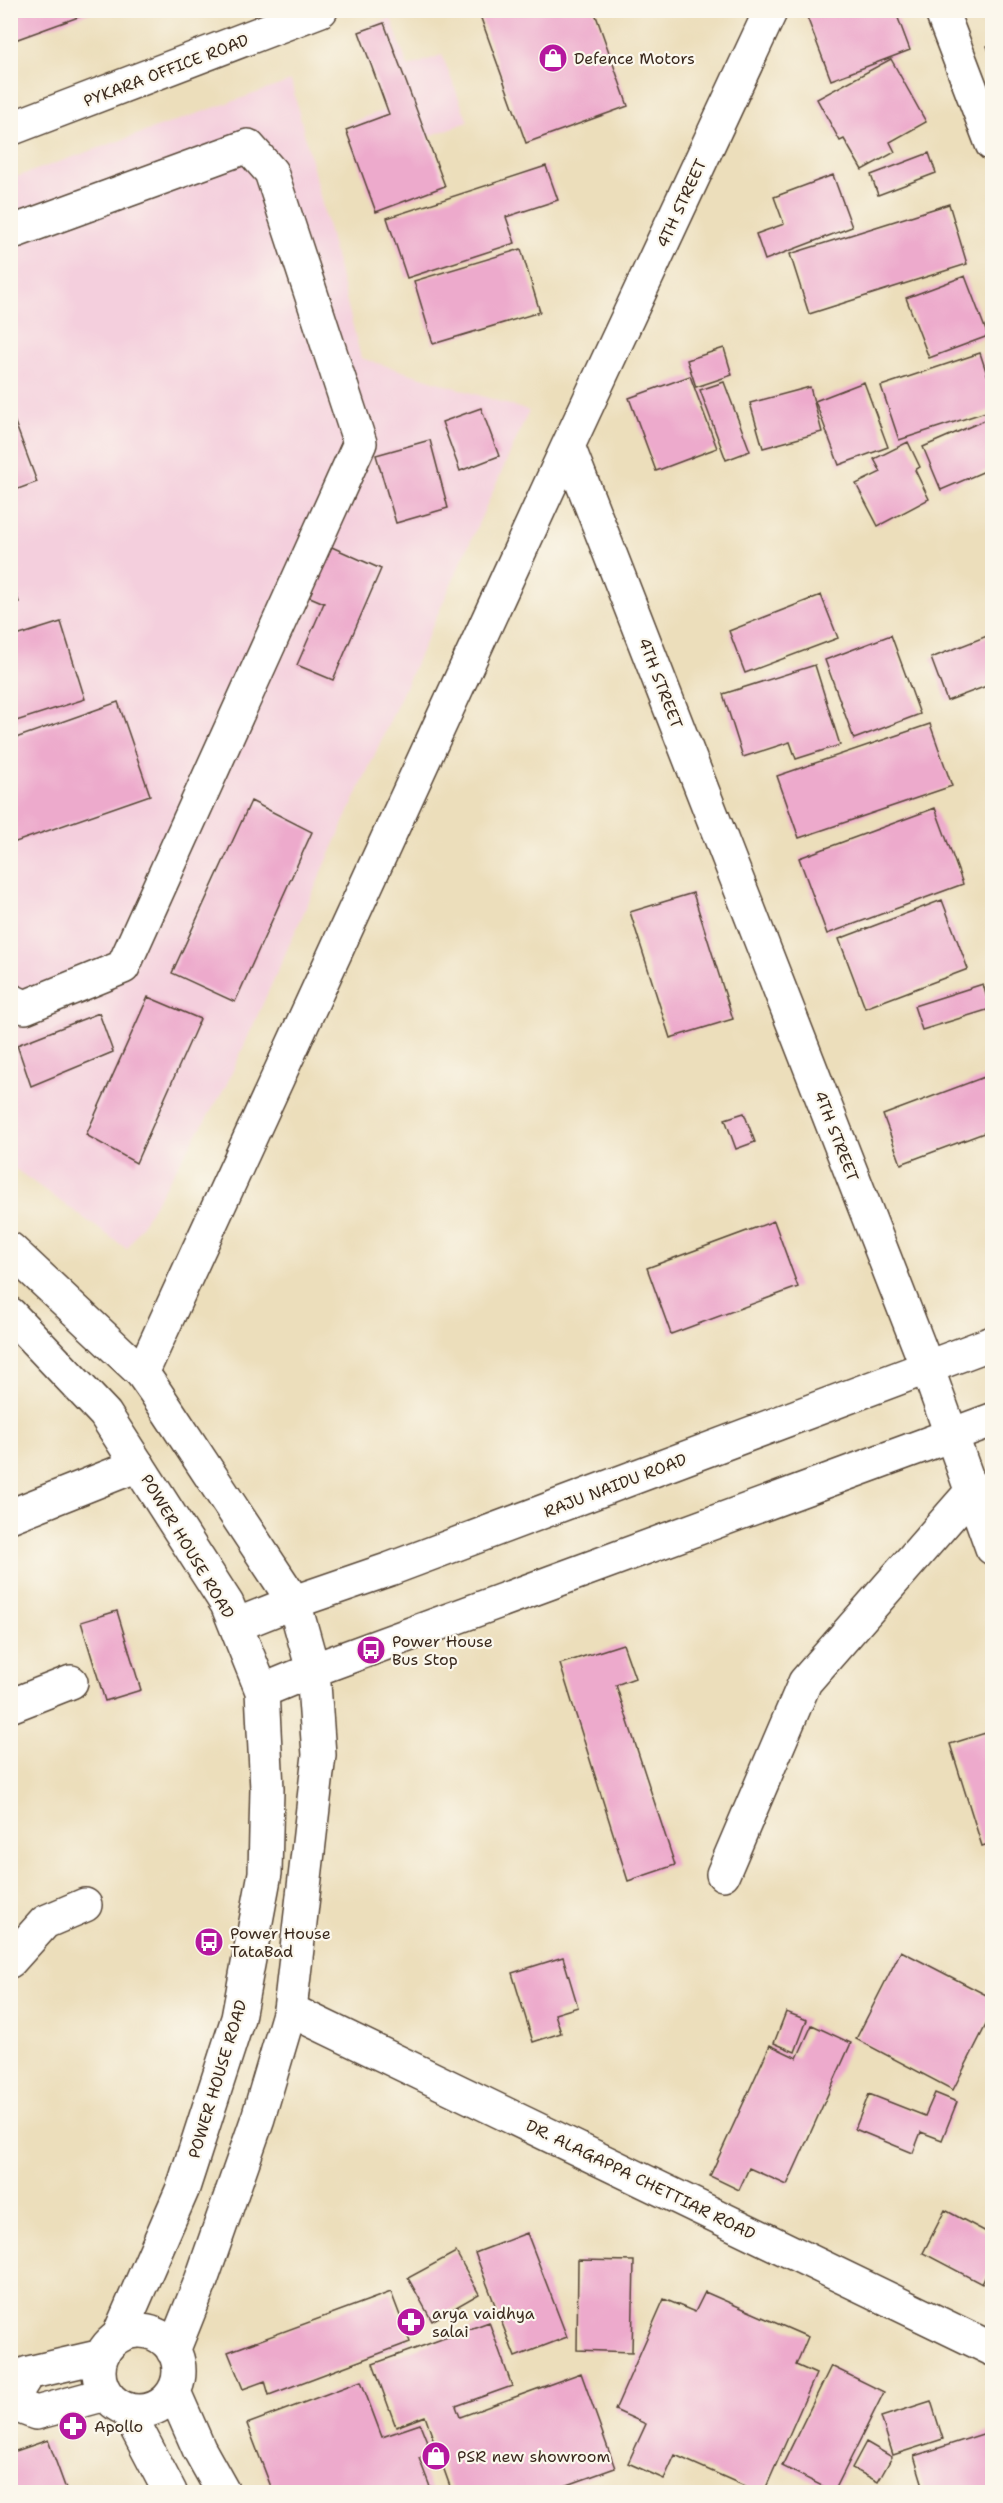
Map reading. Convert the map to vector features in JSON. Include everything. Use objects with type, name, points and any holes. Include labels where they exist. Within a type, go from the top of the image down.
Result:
[{"type":"street","name":"PYKARA OFFICE ROAD","points":[[10,129],[321,10]]},
{"type":"street","name":"4TH STREET","points":[[771,10],[568,446],[927,1367],[952,1437]]},
{"type":"street","points":[[941,10],[993,144]]},
{"type":"street","points":[[10,233],[248,146],[272,172],[360,443],[123,967],[25,1007],[10,1000]]},
{"type":"street","points":[[142,1373],[568,446]]},
{"type":"street","points":[[10,1249],[142,1373],[294,1602],[313,1670],[319,1755],[290,2010],[258,2118],[201,2281],[173,2351]]},
{"type":"street","name":"POWER HOUSE ROAD","points":[[10,1314],[105,1414],[227,1604],[262,1691],[267,1789],[265,1873],[238,2018],[183,2188],[110,2346]]},
{"type":"street","name":"RAJU NAIDU ROAD","points":[[236,1625],[993,1343]]},
{"type":"street","points":[[262,1691],[313,1670],[952,1437],[993,1420]]},
{"type":"street","points":[[952,1437],[993,1548]]},
{"type":"street","points":[[10,1516],[138,1465]]},
{"type":"street","points":[[723,1874],[805,1682],[972,1491]]},
{"type":"street","points":[[10,1706],[71,1682]]},
{"type":"street","points":[[10,1961],[45,1922],[85,1905]]},
{"type":"street","name":"DR. ALAGAPPA CHETTIAR ROAD","points":[[290,2010],[993,2349]]},
{"type":"street","points":[[143,2331],[167,2342],[179,2366],[174,2392],[165,2402],[153,2409],[140,2412],[116,2402],[36,2413],[10,2403],[28,2373],[110,2346],[131,2332],[143,2331]]},
{"type":"street","points":[[110,2346],[99,2368],[100,2381],[116,2402],[170,2493]]},
{"type":"street","points":[[174,2392],[199,2449],[223,2493]]},
{"type":"shaded area","points":[[391,18],[408,67],[442,55],[468,122],[429,136],[447,185],[376,208],[347,124],[385,110],[357,31]]},
{"type":"shaded area","points":[[291,81],[361,358],[529,411],[225,1088],[127,1249],[11,1166],[10,179]]},
{"type":"building","points":[[10,10],[95,11],[15,40],[10,29]]},
{"type":"building","name":"Defence Motors","points":[[478,10],[594,10],[628,106],[526,143]]},
{"type":"building","points":[[824,10],[895,10],[910,50],[831,80],[807,17]]},
{"type":"building","points":[[384,23],[445,186],[376,212],[346,130],[389,114],[359,32]]},
{"type":"building","points":[[992,44],[992,60],[987,46]]},
{"type":"building","points":[[891,59],[926,122],[890,142],[895,152],[862,170],[844,139],[840,141],[817,99]]},
{"type":"building","points":[[929,153],[936,173],[878,195],[871,175]]},
{"type":"building","points":[[546,166],[558,200],[506,217],[515,243],[407,278],[387,218]]},
{"type":"building","points":[[833,175],[852,227],[765,260],[756,234],[784,224],[774,197]]},
{"type":"building","points":[[949,204],[967,264],[809,314],[790,254]]},
{"type":"building","points":[[521,249],[540,312],[433,344],[414,281]]},
{"type":"building","points":[[965,276],[988,336],[929,358],[906,298]]},
{"type":"building","points":[[724,348],[732,375],[696,387],[687,360]]},
{"type":"building","points":[[980,353],[992,389],[992,410],[899,440],[881,386]]},
{"type":"building","points":[[690,376],[717,448],[656,471],[629,398]]},
{"type":"building","points":[[724,382],[750,451],[726,460],[700,390]]},
{"type":"building","points":[[864,382],[888,447],[839,465],[815,401]]},
{"type":"building","points":[[810,387],[822,432],[763,448],[750,403]]},
{"type":"building","points":[[481,408],[499,456],[460,471],[442,422]]},
{"type":"building","points":[[10,409],[37,482],[10,492]]},
{"type":"building","points":[[992,417],[992,468],[941,490],[923,447]]},
{"type":"building","points":[[430,440],[448,508],[396,523],[376,455]]},
{"type":"building","points":[[908,442],[920,467],[915,470],[929,499],[878,526],[856,484],[881,472],[874,459]]},
{"type":"building","points":[[325,544],[381,569],[333,680],[297,665],[324,603],[303,594]]},
{"type":"building","points":[[10,578],[19,602],[10,605]]},
{"type":"building","points":[[821,595],[838,638],[745,673],[729,631]]},
{"type":"building","points":[[61,622],[85,699],[10,723],[10,638]]},
{"type":"building","points":[[992,634],[992,684],[947,701],[931,658]]},
{"type":"building","points":[[891,635],[920,714],[854,739],[825,660]]},
{"type":"building","points":[[815,665],[840,745],[796,759],[790,742],[743,757],[723,694]]},
{"type":"building","points":[[118,702],[150,795],[10,844],[10,740]]},
{"type":"building","points":[[930,724],[952,786],[799,838],[777,776]]},
{"type":"building","points":[[251,801],[312,832],[235,1002],[172,973]]},
{"type":"building","points":[[935,808],[963,884],[827,934],[799,858]]},
{"type":"building","points":[[693,893],[733,1019],[670,1038],[630,912]]},
{"type":"building","points":[[942,900],[968,969],[865,1008],[839,939]]},
{"type":"building","points":[[983,984],[990,1009],[922,1030],[914,1006]]},
{"type":"building","points":[[148,997],[200,1019],[136,1163],[86,1135]]},
{"type":"building","points":[[99,1013],[113,1052],[31,1086],[17,1045]]},
{"type":"building","points":[[992,1074],[992,1130],[901,1164],[883,1115]]},
{"type":"building","points":[[744,1113],[755,1142],[736,1149],[725,1119]]},
{"type":"building","points":[[774,1221],[798,1287],[671,1334],[647,1268]]},
{"type":"building","points":[[117,1611],[141,1690],[105,1701],[81,1622]]},
{"type":"building","points":[[623,1644],[635,1678],[616,1685],[675,1865],[628,1881],[560,1664]]},
{"type":"building","points":[[992,1731],[992,1843],[982,1846],[950,1744]]},
{"type":"building","points":[[901,1951],[992,1998],[992,2013],[953,2090],[856,2039]]},
{"type":"building","points":[[563,1957],[578,2007],[555,2014],[561,2033],[533,2042],[512,1973]]},
{"type":"building","points":[[786,2012],[807,2020],[795,2052],[774,2043]]},
{"type":"building","points":[[812,2025],[851,2043],[787,2185],[749,2168],[739,2190],[710,2176],[770,2045],[797,2058]]},
{"type":"building","points":[[935,2093],[957,2102],[942,2140],[921,2132],[913,2153],[855,2129],[869,2094],[925,2116]]},
{"type":"building","points":[[945,2210],[992,2235],[992,2263],[982,2284],[923,2253]]},
{"type":"building","points":[[527,2233],[567,2337],[515,2357],[475,2253]]},
{"type":"building","points":[[456,2252],[479,2294],[432,2321],[408,2278]]},
{"type":"building","points":[[578,2260],[634,2261],[632,2352],[577,2350]]},
{"type":"building","points":[[391,2292],[410,2342],[269,2395],[265,2381],[243,2389],[228,2352]]},
{"type":"building","points":[[705,2292],[808,2337],[796,2365],[816,2374],[764,2492],[758,2492],[675,2455],[664,2479],[628,2463],[646,2424],[615,2410],[664,2299],[695,2312]]},
{"type":"building","points":[[489,2322],[512,2386],[456,2406],[460,2417],[581,2373],[615,2468],[548,2492],[452,2492],[425,2416],[396,2427],[373,2364]]},
{"type":"building","points":[[831,2366],[884,2392],[834,2492],[782,2466]]},
{"type":"building","points":[[361,2381],[382,2437],[420,2424],[432,2454],[419,2458],[432,2492],[273,2492],[247,2424]]},
{"type":"building","points":[[931,2401],[943,2439],[893,2455],[881,2417]]},
{"type":"building","points":[[992,2431],[992,2492],[925,2492],[914,2456]]},
{"type":"building","points":[[48,2440],[67,2492],[10,2492],[10,2453]]},
{"type":"building","points":[[866,2442],[892,2457],[878,2482],[852,2468]]},
{"type":"building","points":[[903,2487],[905,2492],[889,2492]]},
{"type":"place","name":"Defence Motors","points":[[553,58]]},
{"type":"place","name":"Power House Bus Stop","points":[[371,1650]]},
{"type":"place","name":"Power House TataBad","points":[[209,1942]]},
{"type":"place","name":"arya vaidhya salai","points":[[411,2322]]},
{"type":"place","name":"Apollo","points":[[73,2426]]},
{"type":"place","name":"PSR new showroom","points":[[436,2456]]}]
